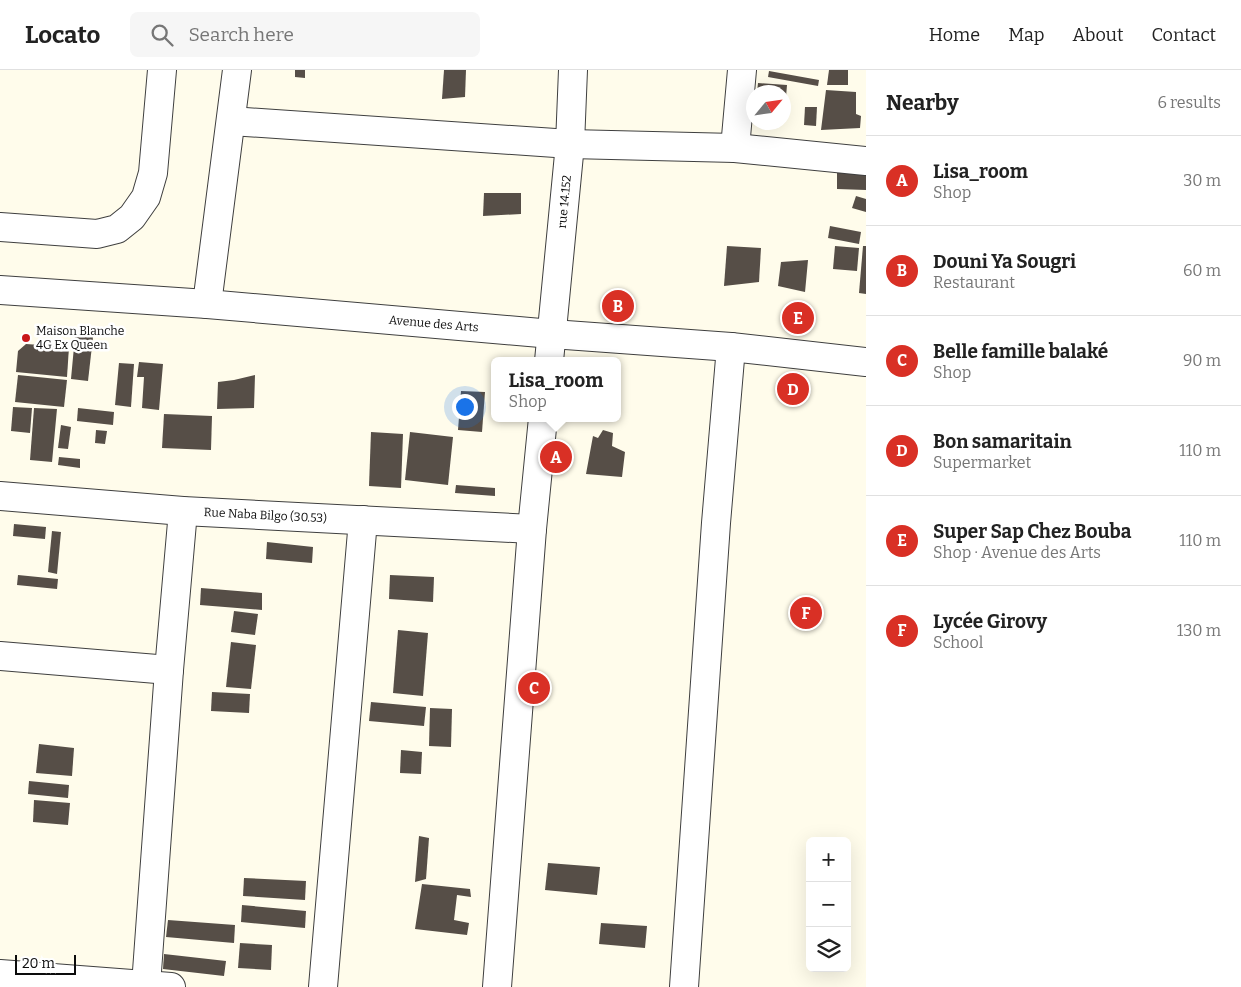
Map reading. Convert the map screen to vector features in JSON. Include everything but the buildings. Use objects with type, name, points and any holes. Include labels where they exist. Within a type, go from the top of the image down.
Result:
[{"type":"street","points":[[0,226],[97,234],[118,229],[132,217],[146,197],[153,173],[162,70]]},
{"type":"street","points":[[207,304],[237,70]]},
{"type":"street","name":"rue 14.152","points":[[549,357],[570,144],[573,70]]},
{"type":"street","points":[[735,148],[742,70]]},
{"type":"street","points":[[231,121],[570,144],[735,148],[866,160]]},
{"type":"street","name":"Avenue des Arts","points":[[0,290],[207,304],[552,334],[731,347],[866,362]]},
{"type":"street","points":[[684,987],[716,523],[731,347]]},
{"type":"street","points":[[497,987],[532,529],[543,422]]},
{"type":"street","name":"Rue Naba Bilgo (30.53)","points":[[0,496],[183,510],[532,529]]},
{"type":"street","points":[[0,974],[159,986],[169,670],[183,510]]},
{"type":"street","points":[[323,987],[363,520]]},
{"type":"street","points":[[0,656],[169,670]]},
{"type":"place","name":"Douni Ya Sougri","points":[[618,306]]},
{"type":"place","name":"Super Sap Chez Bouba","points":[[798,318]]},
{"type":"place","name":"Maison Blanche 4G Ex Queen","points":[[26,338]]},
{"type":"place","name":"Bon samaritain","points":[[793,389]]},
{"type":"place","name":"Lisa_room","points":[[556,457]]},
{"type":"place","name":"Lycée Girovy","points":[[806,613]]},
{"type":"place","name":"Belle famille balaké","points":[[534,688]]}]
